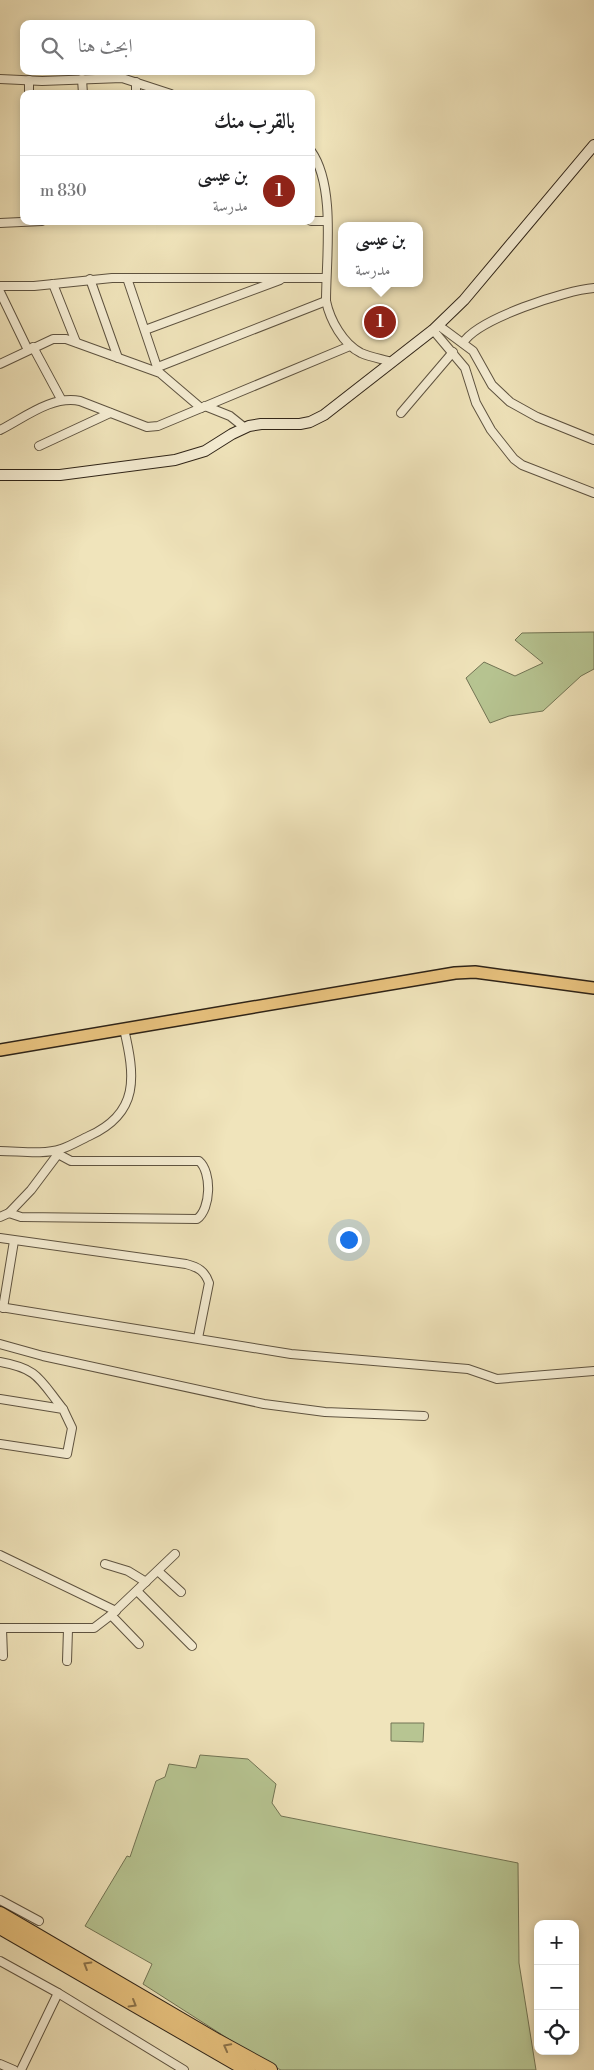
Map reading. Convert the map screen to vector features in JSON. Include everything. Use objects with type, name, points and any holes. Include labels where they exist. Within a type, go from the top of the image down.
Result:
[{"type":"highway","points":[[0,1914],[217,2042],[270,2070]]},
{"type":"highway","points":[[0,1927],[248,2070]]},
{"type":"main road","points":[[0,1050],[455,973],[474,972],[594,988]]},
{"type":"street","points":[[0,79],[82,80],[122,78],[159,90]]},
{"type":"street","points":[[28,90],[29,80]]},
{"type":"street","points":[[82,80],[82,90]]},
{"type":"street","points":[[136,82],[136,90]]},
{"type":"street","points":[[0,475],[60,475],[176,460],[205,451],[245,428],[261,424],[300,424],[310,422],[324,415],[436,328],[464,300],[594,145]]},
{"type":"street","points":[[315,156],[324,177],[326,301],[329,314],[350,346],[361,353],[392,362]]},
{"type":"street","points":[[315,221],[326,221]]},
{"type":"street","points":[[0,223],[20,222]]},
{"type":"street","points":[[0,286],[127,278],[326,278]]},
{"type":"street","points":[[127,278],[158,370]]},
{"type":"street","points":[[145,330],[286,278]]},
{"type":"street","points":[[90,279],[118,358]]},
{"type":"street","points":[[53,284],[76,342]]},
{"type":"street","points":[[464,343],[476,329],[548,298],[594,288]]},
{"type":"street","points":[[0,292],[61,399]]},
{"type":"street","points":[[158,370],[326,301]]},
{"type":"street","points":[[436,328],[464,343],[473,351],[492,385],[510,402],[529,414],[594,440]]},
{"type":"street","points":[[436,328],[465,368],[476,403],[487,424],[514,459],[522,465],[594,493]]},
{"type":"street","points":[[0,364],[58,338],[76,342],[118,358],[158,370],[203,407],[230,416],[245,428]]},
{"type":"street","points":[[0,430],[61,399],[80,401],[152,427],[350,346]]},
{"type":"street","points":[[401,413],[453,352]]},
{"type":"street","points":[[38,446],[110,413]]},
{"type":"street","points":[[0,1217],[9,1213],[31,1190],[59,1152],[108,1126],[124,1108],[129,1097],[132,1072],[124,1029]]},
{"type":"street","points":[[0,1151],[59,1152],[71,1161],[199,1161],[204,1165],[206,1173],[207,1203],[203,1214],[197,1219],[22,1217],[9,1213]]},
{"type":"street","points":[[0,1238],[186,1264],[198,1268],[207,1275],[209,1283],[198,1338]]},
{"type":"street","points":[[14,1241],[2,1308],[303,1356],[388,1361],[468,1369],[497,1379],[594,1371]]},
{"type":"street","points":[[0,1344],[43,1356],[264,1404],[325,1412],[424,1416]]},
{"type":"street","points":[[0,1362],[25,1367],[34,1373],[63,1409],[72,1428],[67,1454],[0,1444]]},
{"type":"street","points":[[0,1399],[63,1409]]},
{"type":"street","points":[[3,1656],[1,1628],[94,1628],[159,1572],[175,1554]]},
{"type":"street","points":[[0,1555],[113,1613],[139,1644]]},
{"type":"street","points":[[105,1564],[128,1571],[146,1582]]},
{"type":"street","points":[[159,1572],[181,1592]]},
{"type":"street","points":[[137,1591],[192,1646]]},
{"type":"street","points":[[67,1661],[68,1629]]},
{"type":"street","points":[[0,1900],[39,1922]]},
{"type":"street","points":[[0,1961],[58,1993],[168,2062],[184,2070]]},
{"type":"street","points":[[21,2070],[58,1993]]},
{"type":"street","points":[[164,2070],[168,2062]]},
{"type":"street","points":[[0,2064],[14,2070]]},
{"type":"green space","points":[[594,632],[594,669],[581,676],[543,711],[509,716],[490,723],[466,678],[484,662],[515,676],[543,663],[515,640],[522,633]]},
{"type":"green space","points":[[391,1723],[424,1723],[423,1742],[391,1741]]},
{"type":"green space","points":[[200,1755],[248,1759],[276,1784],[272,1803],[281,1816],[518,1863],[519,1963],[536,2070],[281,2070],[266,2063],[143,1984],[152,1964],[85,1926],[127,1856],[130,1857],[156,1781],[165,1777],[169,1764],[196,1768]]},
{"type":"place","name":"بن عيسى","points":[[380,322]]}]
